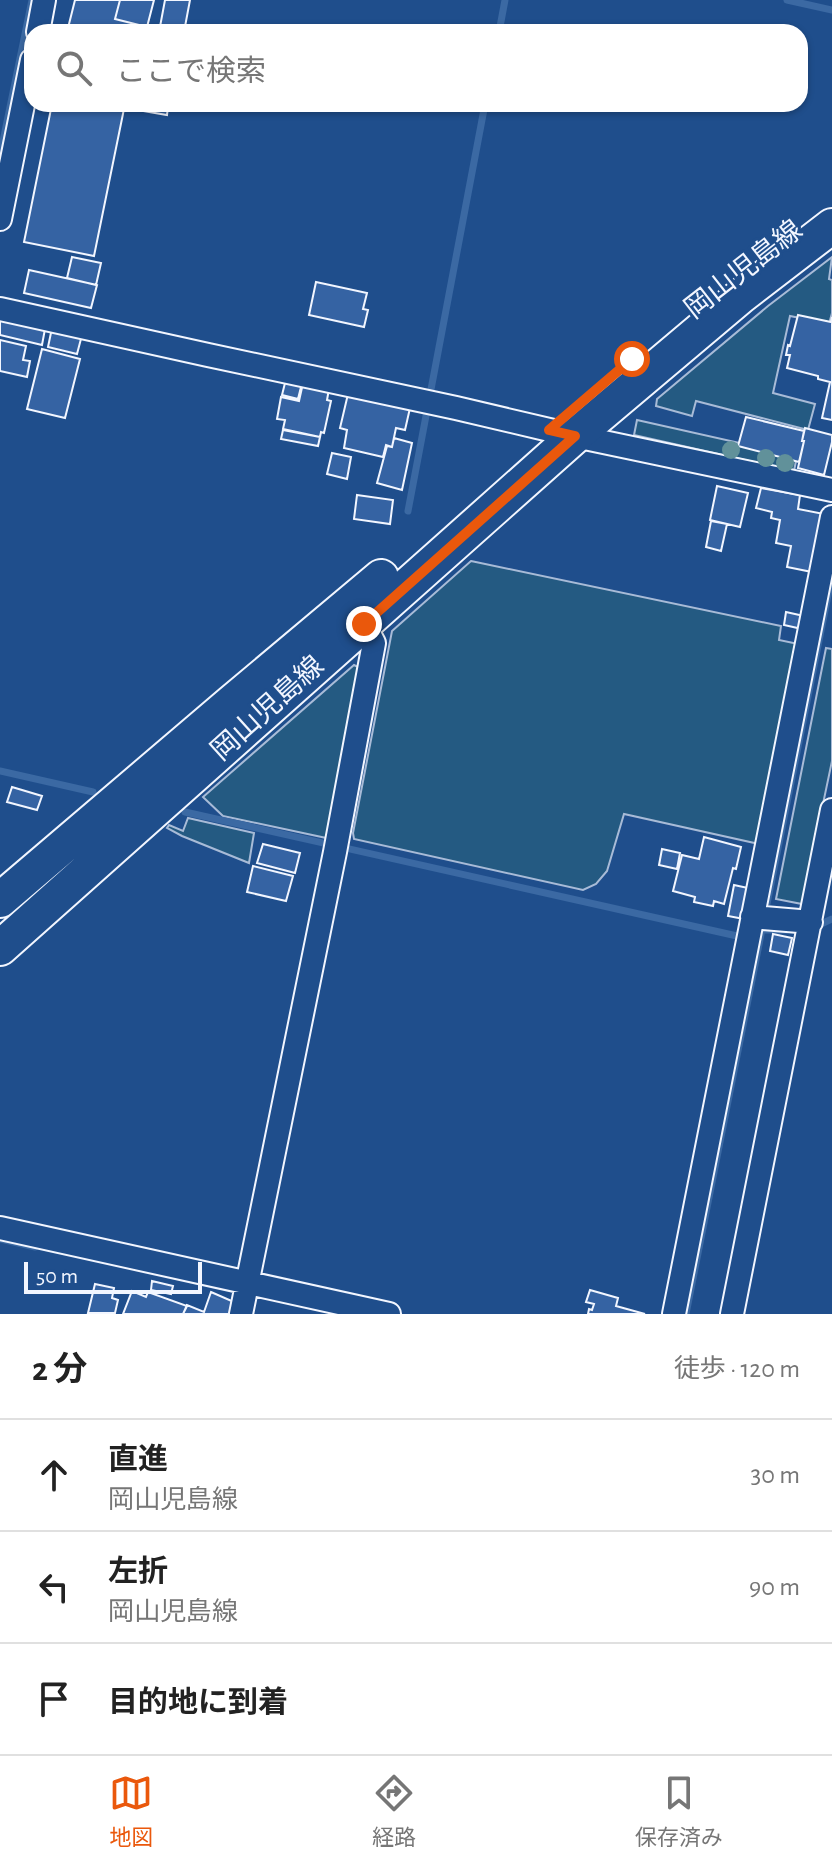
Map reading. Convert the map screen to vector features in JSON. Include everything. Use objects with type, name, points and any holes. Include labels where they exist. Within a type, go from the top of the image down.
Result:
[{"type":"main road","name":"岡山児島線","points":[[0,948],[364,624],[562,433],[632,359],[832,201]]},
{"type":"main road","name":"岡山児島線","points":[[0,900],[353,602],[562,433],[832,226]]},
{"type":"street","points":[[40,24],[44,0]]},
{"type":"street","points":[[0,219],[24,100]]},
{"type":"street","points":[[0,309],[832,490]]},
{"type":"street","points":[[674,1314],[756,926],[832,517]]},
{"type":"street","points":[[244,1296],[374,643],[364,624]]},
{"type":"street","points":[[732,1314],[832,810]]},
{"type":"street","points":[[756,926],[811,922]]},
{"type":"street","points":[[0,1228],[244,1296],[389,1314]]},
{"type":"shaded area","points":[[832,257],[829,279],[832,280],[832,313],[829,324],[790,316],[773,393],[815,404],[808,430],[696,401],[692,416],[656,406],[657,399]]},
{"type":"shaded area","points":[[637,420],[797,456],[794,471],[634,435]]},
{"type":"shaded area","points":[[471,561],[781,626],[779,640],[803,645],[759,844],[624,814],[607,871],[596,884],[583,890],[354,839],[392,631]]},
{"type":"shaded area","points":[[826,648],[832,649],[832,761],[802,904],[776,899]]},
{"type":"shaded area","points":[[354,665],[364,670],[331,839],[223,816],[203,797]]},
{"type":"shaded area","points":[[188,818],[254,833],[249,863],[167,828],[169,825],[183,831]]},
{"type":"building","points":[[75,0],[120,0],[115,19],[135,24],[69,24]]},
{"type":"building","points":[[120,0],[154,0],[148,24],[115,19]]},
{"type":"building","points":[[165,0],[190,0],[186,24],[160,24]]},
{"type":"building","points":[[50,112],[123,112],[94,256],[24,242]]},
{"type":"building","points":[[72,257],[101,263],[96,285],[67,278]]},
{"type":"building","points":[[29,270],[97,285],[91,308],[24,293]]},
{"type":"building","points":[[316,282],[367,293],[363,309],[368,310],[364,327],[309,315]]},
{"type":"building","points":[[798,315],[831,322],[832,317],[832,420],[822,418],[830,382],[787,368],[790,355],[786,355],[788,345]]},
{"type":"building","points":[[0,318],[45,329],[42,345],[0,335]]},
{"type":"building","points":[[52,328],[82,335],[77,354],[48,347]]},
{"type":"building","points":[[0,340],[26,346],[23,360],[30,361],[27,377],[0,371]]},
{"type":"building","points":[[42,349],[80,359],[65,418],[27,409]]},
{"type":"building","points":[[286,379],[302,383],[298,399],[282,395]]},
{"type":"building","points":[[303,383],[329,389],[327,400],[331,401],[324,433],[321,432],[320,437],[283,429],[285,420],[277,419],[281,397],[299,401]]},
{"type":"building","points":[[348,394],[410,408],[405,430],[396,428],[392,447],[386,445],[383,457],[344,448],[347,430],[340,428]]},
{"type":"building","points":[[746,417],[804,431],[799,462],[738,446]]},
{"type":"building","points":[[805,428],[832,435],[824,475],[798,468]]},
{"type":"building","points":[[283,430],[320,437],[318,446],[281,439]]},
{"type":"building","points":[[394,438],[412,443],[402,490],[377,483],[387,446],[392,447]]},
{"type":"building","points":[[332,453],[351,457],[347,479],[327,474]]},
{"type":"building","points":[[717,486],[748,493],[740,527],[710,520]]},
{"type":"building","points":[[761,488],[800,495],[798,509],[824,514],[812,572],[787,567],[791,546],[776,543],[780,520],[771,518],[772,512],[756,508]]},
{"type":"building","points":[[357,495],[393,500],[390,524],[354,519]]},
{"type":"building","points":[[711,521],[727,524],[721,551],[706,547]]},
{"type":"building","points":[[786,612],[804,616],[802,629],[784,625]]},
{"type":"building","points":[[12,787],[42,796],[37,810],[7,802]]},
{"type":"building","points":[[704,837],[741,847],[724,904],[714,901],[713,906],[694,902],[695,897],[673,891],[682,855],[699,859]]},
{"type":"building","points":[[263,844],[300,853],[295,873],[257,863]]},
{"type":"building","points":[[662,849],[680,853],[677,869],[659,865]]},
{"type":"building","points":[[253,866],[293,876],[286,901],[247,892]]},
{"type":"building","points":[[734,885],[748,888],[744,919],[728,916]]},
{"type":"building","points":[[773,934],[792,938],[788,955],[770,951]]},
{"type":"building","points":[[152,1281],[173,1286],[171,1294],[151,1290]]},
{"type":"building","points":[[95,1284],[114,1288],[112,1298],[118,1300],[115,1313],[88,1313]]},
{"type":"building","points":[[590,1290],[618,1298],[616,1306],[645,1314],[588,1314],[594,1304],[586,1302]]},
{"type":"building","points":[[132,1291],[146,1297],[148,1292],[187,1306],[183,1314],[123,1314]]},
{"type":"building","points":[[211,1292],[234,1302],[229,1314],[183,1314],[187,1305],[204,1312]]},
{"type":"waterway","points":[[27,24],[32,0]]},
{"type":"waterway","points":[[500,24],[505,0]]},
{"type":"waterway","points":[[787,0],[832,10]]},
{"type":"waterway","points":[[0,156],[24,39]]},
{"type":"waterway","points":[[408,511],[483,112]]},
{"type":"waterway","points":[[686,1314],[832,575]]},
{"type":"waterway","points":[[0,771],[93,792]]},
{"type":"waterway","points":[[185,812],[746,938]]},
{"type":"waterway","points":[[819,925],[832,919]]},
{"type":"waterway","points":[[762,930],[786,930]]},
{"type":"waterway","points":[[0,1239],[35,1247]]},
{"type":"route","points":[[364,624],[575,436],[549,430],[632,359]]}]
